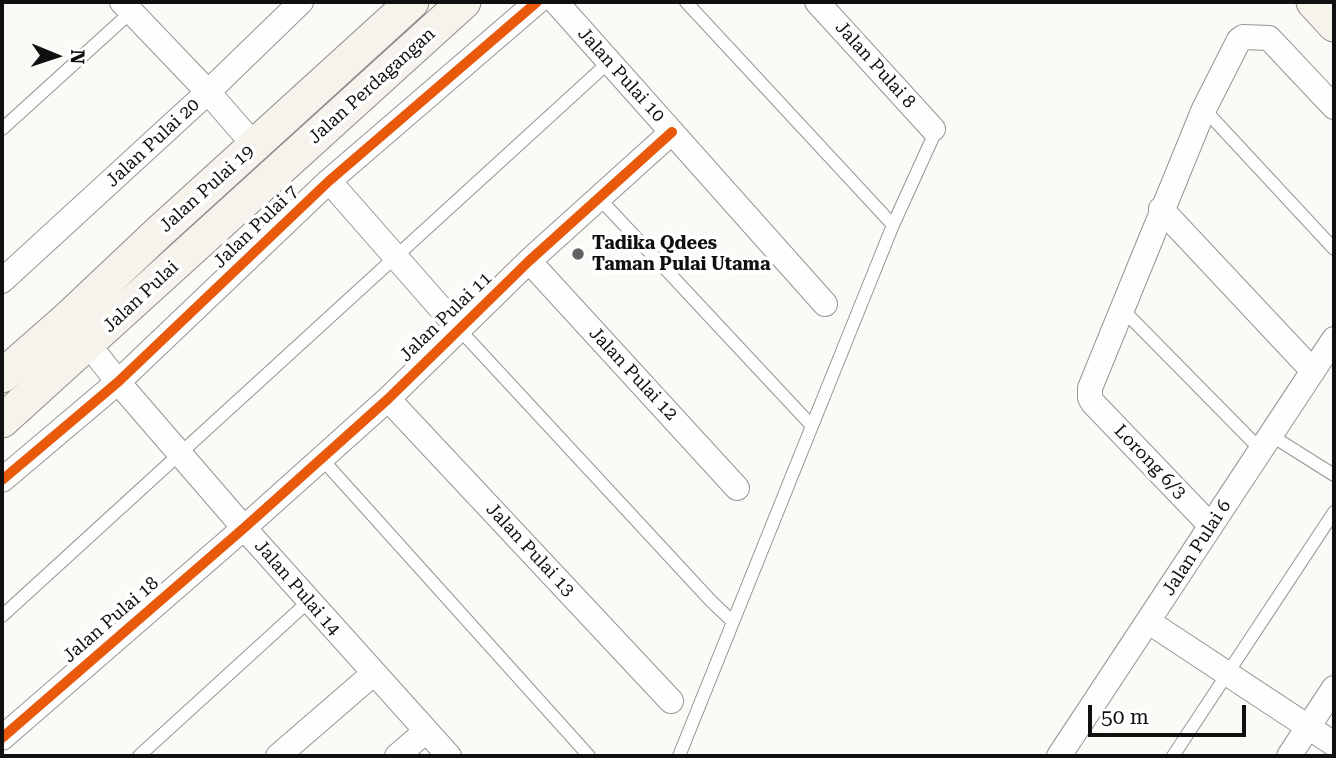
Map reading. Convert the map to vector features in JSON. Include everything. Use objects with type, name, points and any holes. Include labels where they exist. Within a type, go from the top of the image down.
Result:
[{"type":"main road","name":"Jalan Pulai 19","points":[[2,376],[67,320],[158,233],[412,2]]},
{"type":"main road","name":"Jalan Perdagangan","points":[[278,170],[464,2]]},
{"type":"main road","points":[[1313,2],[1334,26]]},
{"type":"main road","name":"Jalan Pulai","points":[[2,421],[278,170]]},
{"type":"street","name":"Jalan Pulai 20","points":[[2,280],[208,92],[302,2]]},
{"type":"street","name":"Jalan Pulai 7","points":[[2,480],[118,382],[329,181],[537,2]]},
{"type":"street","name":"Jalan Pulai 10","points":[[556,2],[825,304]]},
{"type":"street","name":"Jalan Pulai 8","points":[[817,2],[933,129]]},
{"type":"street","points":[[127,7],[255,146]]},
{"type":"street","points":[[1123,310],[1161,209],[1204,109],[1239,40],[1256,36],[1269,38],[1334,107]]},
{"type":"street","name":"Jalan Pulai 11","points":[[244,528],[388,399],[529,261],[672,132]]},
{"type":"street","points":[[329,181],[458,328]]},
{"type":"street","points":[[1161,209],[1313,371]]},
{"type":"street","name":"Jalan Pulai 12","points":[[529,261],[737,488]]},
{"type":"street","name":"Lorong 6/3","points":[[1123,310],[1090,388],[1090,398],[1211,526]]},
{"type":"street","name":"Jalan Pulai 14","points":[[67,320],[244,528],[449,756]]},
{"type":"street","name":"Jalan Pulai 6","points":[[1059,756],[1334,340]]},
{"type":"street","name":"Jalan Pulai 13","points":[[388,399],[671,701]]},
{"type":"street","name":"Jalan Pulai 18","points":[[2,738],[244,528]]},
{"type":"street","points":[[1149,622],[1334,744]]},
{"type":"street","points":[[278,756],[373,674]]},
{"type":"street","points":[[1289,756],[1334,688]]},
{"type":"street","points":[[397,756],[426,731]]},
{"type":"lane","points":[[685,2],[893,225]]},
{"type":"lane","points":[[2,129],[127,7]]},
{"type":"lane","points":[[2,616],[610,62]]},
{"type":"lane","points":[[1204,109],[1334,249]]},
{"type":"lane","points":[[679,756],[893,225],[930,143],[933,129]]},
{"type":"lane","points":[[599,198],[812,426]]},
{"type":"lane","points":[[1123,310],[1267,443],[1334,475]]},
{"type":"lane","points":[[458,328],[733,622]]},
{"type":"lane","points":[[321,458],[589,756]]},
{"type":"lane","points":[[1173,756],[1334,512]]},
{"type":"lane","points":[[139,756],[309,601]]},
{"type":"cycle path","points":[[2,480],[118,382],[329,181],[537,2]]},
{"type":"cycle path","points":[[2,738],[388,399],[529,261],[672,132]]},
{"type":"place","name":"Tadika Qdees Taman Pulai Utama","points":[[578,254]]}]
